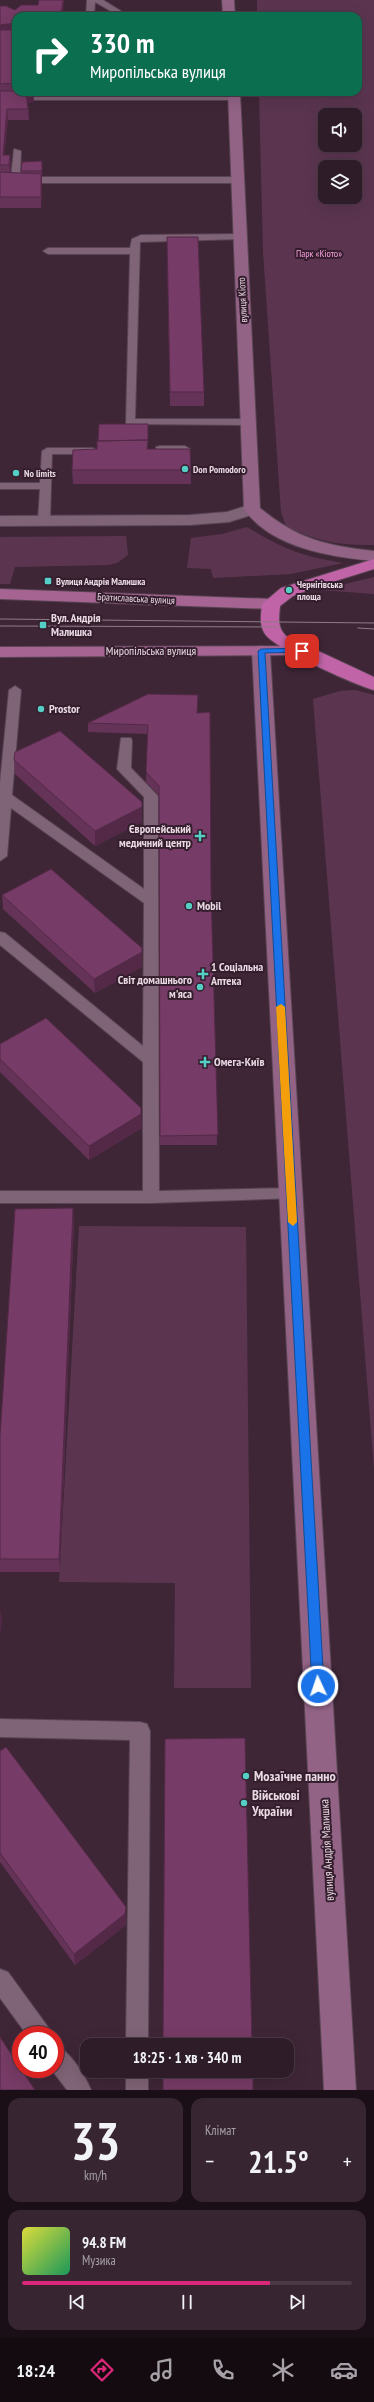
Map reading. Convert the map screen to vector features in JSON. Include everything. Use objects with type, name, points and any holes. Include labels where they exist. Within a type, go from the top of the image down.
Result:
[{"type":"highway","points":[[374,564],[307,584],[287,592],[271,604],[270,626],[275,636],[302,651],[374,684]]},
{"type":"main road","name":"Братиславська вулиця","points":[[0,594],[271,604]]},
{"type":"main road","name":"Миропільська вулиця","points":[[0,652],[302,651]]},
{"type":"street","points":[[228,0],[229,12]]},
{"type":"street","name":"вулиця Кіото","points":[[234,96],[239,237],[252,508]]},
{"type":"street","points":[[0,521],[204,519],[229,517],[252,508],[270,526],[290,538],[331,551],[374,556]]},
{"type":"street","name":"вулиця Андрія Малишка","points":[[261,651],[340,2090]]},
{"type":"lane","points":[[90,12],[91,0]]},
{"type":"lane","points":[[97,0],[118,12]]},
{"type":"lane","points":[[0,97],[78,96]]},
{"type":"lane","points":[[15,180],[17,151]]},
{"type":"lane","points":[[0,180],[237,180]]},
{"type":"lane","points":[[239,237],[141,238],[134,241],[130,422],[248,422]]},
{"type":"lane","points":[[48,251],[134,251]]},
{"type":"lane","points":[[146,450],[185,449]]},
{"type":"lane","points":[[44,521],[47,451],[108,450]]},
{"type":"lane","points":[[0,486],[46,486]]},
{"type":"lane","points":[[0,856],[2,796],[15,690]]},
{"type":"lane","points":[[126,741],[124,769],[151,796],[151,1197]]},
{"type":"lane","points":[[2,796],[152,902]]},
{"type":"lane","points":[[0,937],[151,1060]]},
{"type":"lane","points":[[0,1197],[151,1197],[291,1194]]},
{"type":"lane","points":[[0,1728],[140,1731],[137,2038]]},
{"type":"lane","points":[[0,1980],[33,2026]]},
{"type":"lane","points":[[64,2068],[80,2090]]},
{"type":"lane","points":[[137,2078],[137,2090]]},
{"type":"green space","name":"Парк «Кіото»","points":[[257,0],[374,0],[374,545],[351,545],[318,539],[286,526],[281,512],[263,252],[259,96],[362,96],[362,12],[257,12]]},
{"type":"green space","points":[[247,527],[271,541],[293,551],[315,558],[343,563],[291,574],[213,578],[211,569],[187,568],[191,538],[222,534]]},
{"type":"green space","points":[[126,536],[128,555],[117,563],[108,565],[15,567],[10,584],[0,584],[0,537]]},
{"type":"green space","points":[[374,577],[374,594],[320,590]]},
{"type":"green space","points":[[355,690],[374,695],[374,1469],[313,699],[340,691]]},
{"type":"green space","points":[[79,1226],[246,1227],[251,1688],[174,1688],[175,1583],[59,1582]]},
{"type":"building","points":[[39,0],[63,0],[62,12],[12,12],[12,23],[0,25],[0,6],[6,6],[15,10],[21,5],[38,5]]},
{"type":"building","points":[[0,30],[12,30],[12,83],[0,84]]},
{"type":"building","points":[[0,91],[12,91],[12,96],[26,96],[28,109],[7,109],[3,155],[10,155],[9,165],[0,165]]},
{"type":"building","points":[[42,161],[42,171],[21,171],[22,162]]},
{"type":"building","points":[[0,172],[41,174],[41,197],[0,197]]},
{"type":"building","points":[[167,237],[198,237],[204,392],[170,392]]},
{"type":"building","points":[[99,424],[148,424],[148,440],[98,441]]},
{"type":"building","points":[[148,440],[147,449],[190,449],[191,470],[72,470],[73,450],[97,449],[97,441]]},
{"type":"building","points":[[148,694],[198,695],[197,713],[210,712],[211,892],[218,1135],[160,1136],[159,786],[146,772],[148,725],[88,723]]},
{"type":"building","points":[[60,731],[142,802],[142,807],[95,831],[14,760],[15,752]]},
{"type":"building","points":[[51,869],[142,948],[142,952],[94,979],[2,895]]},
{"type":"building","points":[[46,1018],[141,1108],[141,1114],[89,1146],[0,1059],[0,1044]]},
{"type":"building","points":[[73,1208],[59,1559],[0,1559],[0,1436],[15,1209]]},
{"type":"building","points":[[245,1738],[252,2038],[163,2038],[165,1739]]},
{"type":"building","points":[[6,1747],[126,1907],[125,1914],[74,1954],[0,1853],[0,1751]]},
{"type":"building","points":[[0,2037],[12,2055],[12,2078],[27,2078],[35,2090],[0,2090]]},
{"type":"building","points":[[163,2078],[253,2078],[253,2090],[163,2090]]},
{"type":"tram line","points":[[0,619],[374,623]]},
{"type":"tram line","points":[[0,626],[280,627]]},
{"type":"tram line","points":[[358,628],[374,629]]},
{"type":"slow traffic","points":[[281,1007],[293,1222]]},
{"type":"place","name":"Don Pomodoro","points":[[185,469]]},
{"type":"place","name":"No limits","points":[[16,473]]},
{"type":"place","name":"Вулиця Андрія Малишка","points":[[48,581]]},
{"type":"place","name":"Чернігівська площа","points":[[289,590]]},
{"type":"place","name":"Вул. Андрія Малишка","points":[[43,625]]},
{"type":"place","name":"Prostor","points":[[41,709]]},
{"type":"place","name":"Європейський медичний центр","points":[[200,836]]},
{"type":"place","name":"Mobil","points":[[189,906]]},
{"type":"place","name":"1 Соціальна Аптека","points":[[203,974]]},
{"type":"place","name":"Світ домашнього м'яса","points":[[200,987]]},
{"type":"place","name":"Омега-Київ","points":[[205,1062]]},
{"type":"place","name":"Мозаїчне панно","points":[[246,1776]]},
{"type":"place","name":"Військові України","points":[[244,1803]]},
{"type":"route","points":[[302,651],[261,651],[318,1686]]}]
